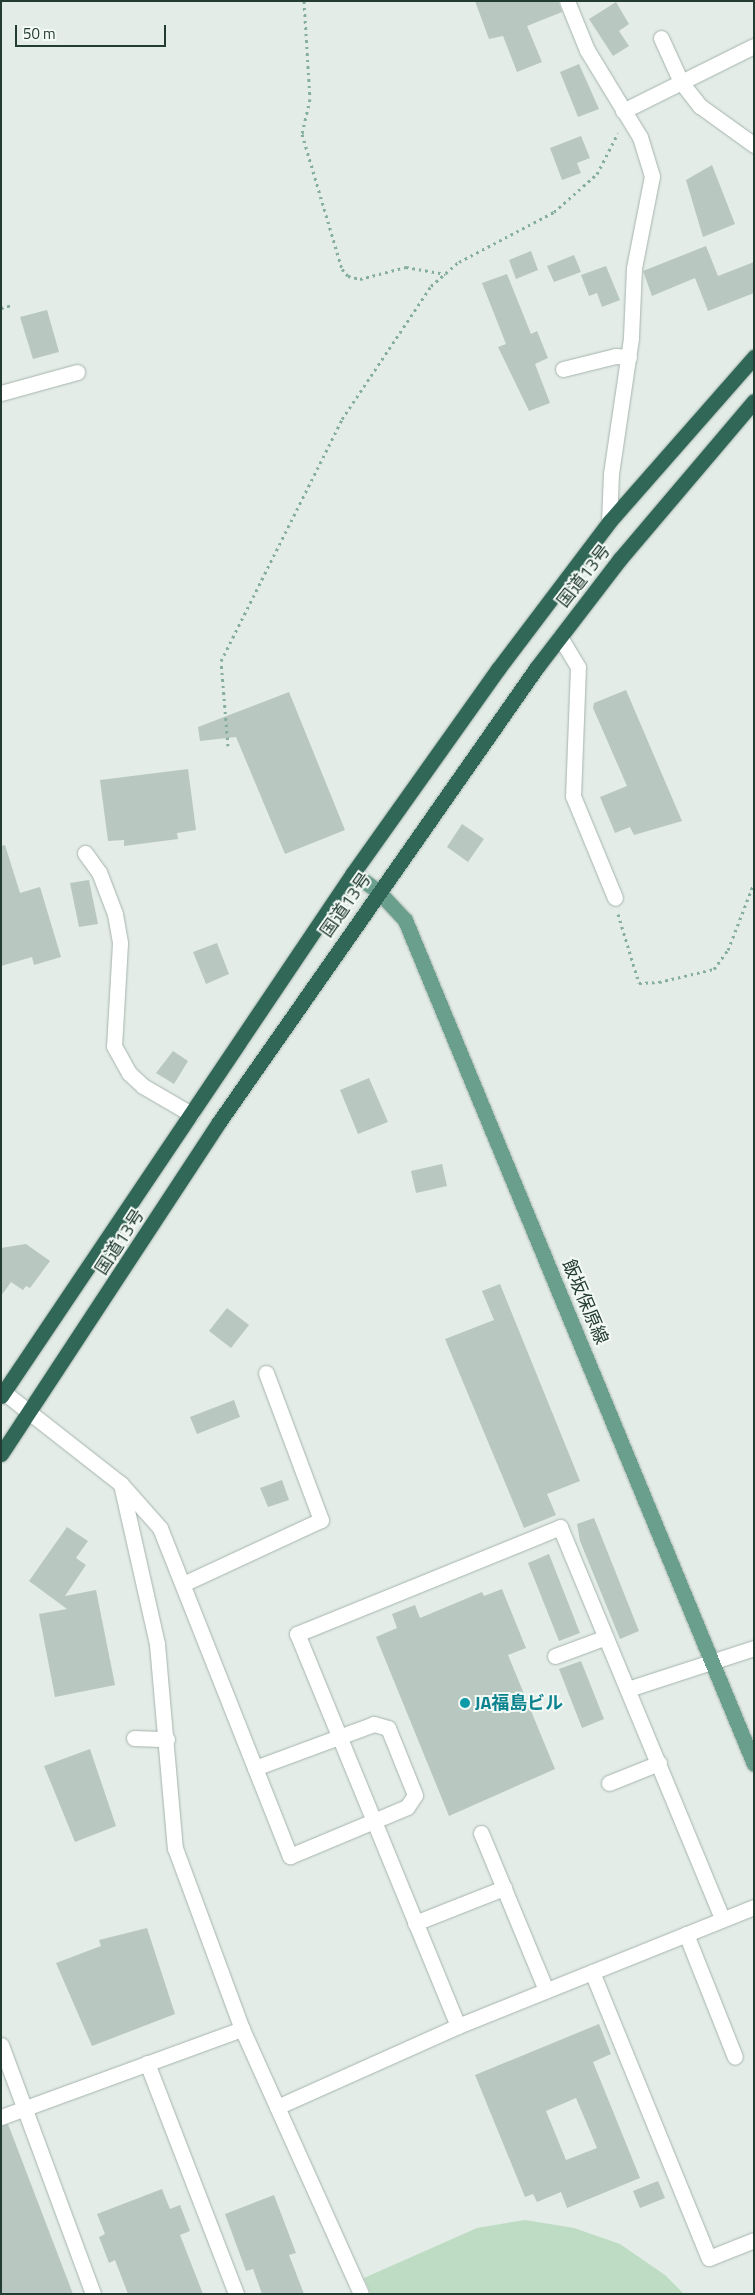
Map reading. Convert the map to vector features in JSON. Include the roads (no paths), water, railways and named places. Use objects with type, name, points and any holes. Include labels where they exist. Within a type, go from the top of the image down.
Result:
[{"type":"highway","name":"国道13号","points":[[2,1393],[353,873],[609,522],[754,357]]},
{"type":"highway","name":"国道13号","points":[[1,1454],[30,1414],[219,1122],[378,891],[560,637],[754,401]]},
{"type":"main road","name":"飯坂保原線","points":[[353,873],[378,891],[404,920],[714,1660],[754,1764]]},
{"type":"street","points":[[567,1],[587,50],[648,153],[652,176],[634,268],[629,357],[611,474],[609,522]]},
{"type":"street","points":[[661,38],[682,82],[700,106],[754,145]]},
{"type":"street","points":[[623,111],[754,46]]},
{"type":"street","points":[[563,369],[615,356],[629,357]]},
{"type":"street","points":[[1,393],[77,372]]},
{"type":"street","points":[[560,637],[578,668],[573,796],[615,898]]},
{"type":"street","points":[[85,853],[99,872],[118,933],[114,1046],[128,1073],[143,1086],[191,1114]]},
{"type":"street","points":[[183,1584],[321,1520],[266,1373]]},
{"type":"street","points":[[2,1393],[122,1484],[160,1528],[183,1584],[255,1768],[290,1856],[407,1807],[415,1795],[388,1728],[374,1724],[255,1768]]},
{"type":"street","points":[[122,1484],[157,1644],[176,1848],[242,2029],[360,2294]]},
{"type":"street","points":[[458,2026],[372,1822],[297,1634],[560,1527],[722,1919]]},
{"type":"street","points":[[555,1656],[606,1637]]},
{"type":"street","points":[[628,1689],[754,1648]]},
{"type":"street","points":[[134,1738],[167,1739]]},
{"type":"street","points":[[609,1782],[658,1763]]},
{"type":"street","points":[[481,1833],[546,1990]]},
{"type":"street","points":[[415,1923],[504,1888]]},
{"type":"street","points":[[277,2107],[458,2026],[754,1907]]},
{"type":"street","points":[[686,1934],[735,2057]]},
{"type":"street","points":[[592,1972],[709,2258],[754,2240]]},
{"type":"street","points":[[1,2117],[242,2029]]},
{"type":"street","points":[[1,2045],[94,2294]]},
{"type":"street","points":[[148,2063],[236,2294]]},
{"type":"place","name":"JA福島ビル","points":[[465,1703]]}]
